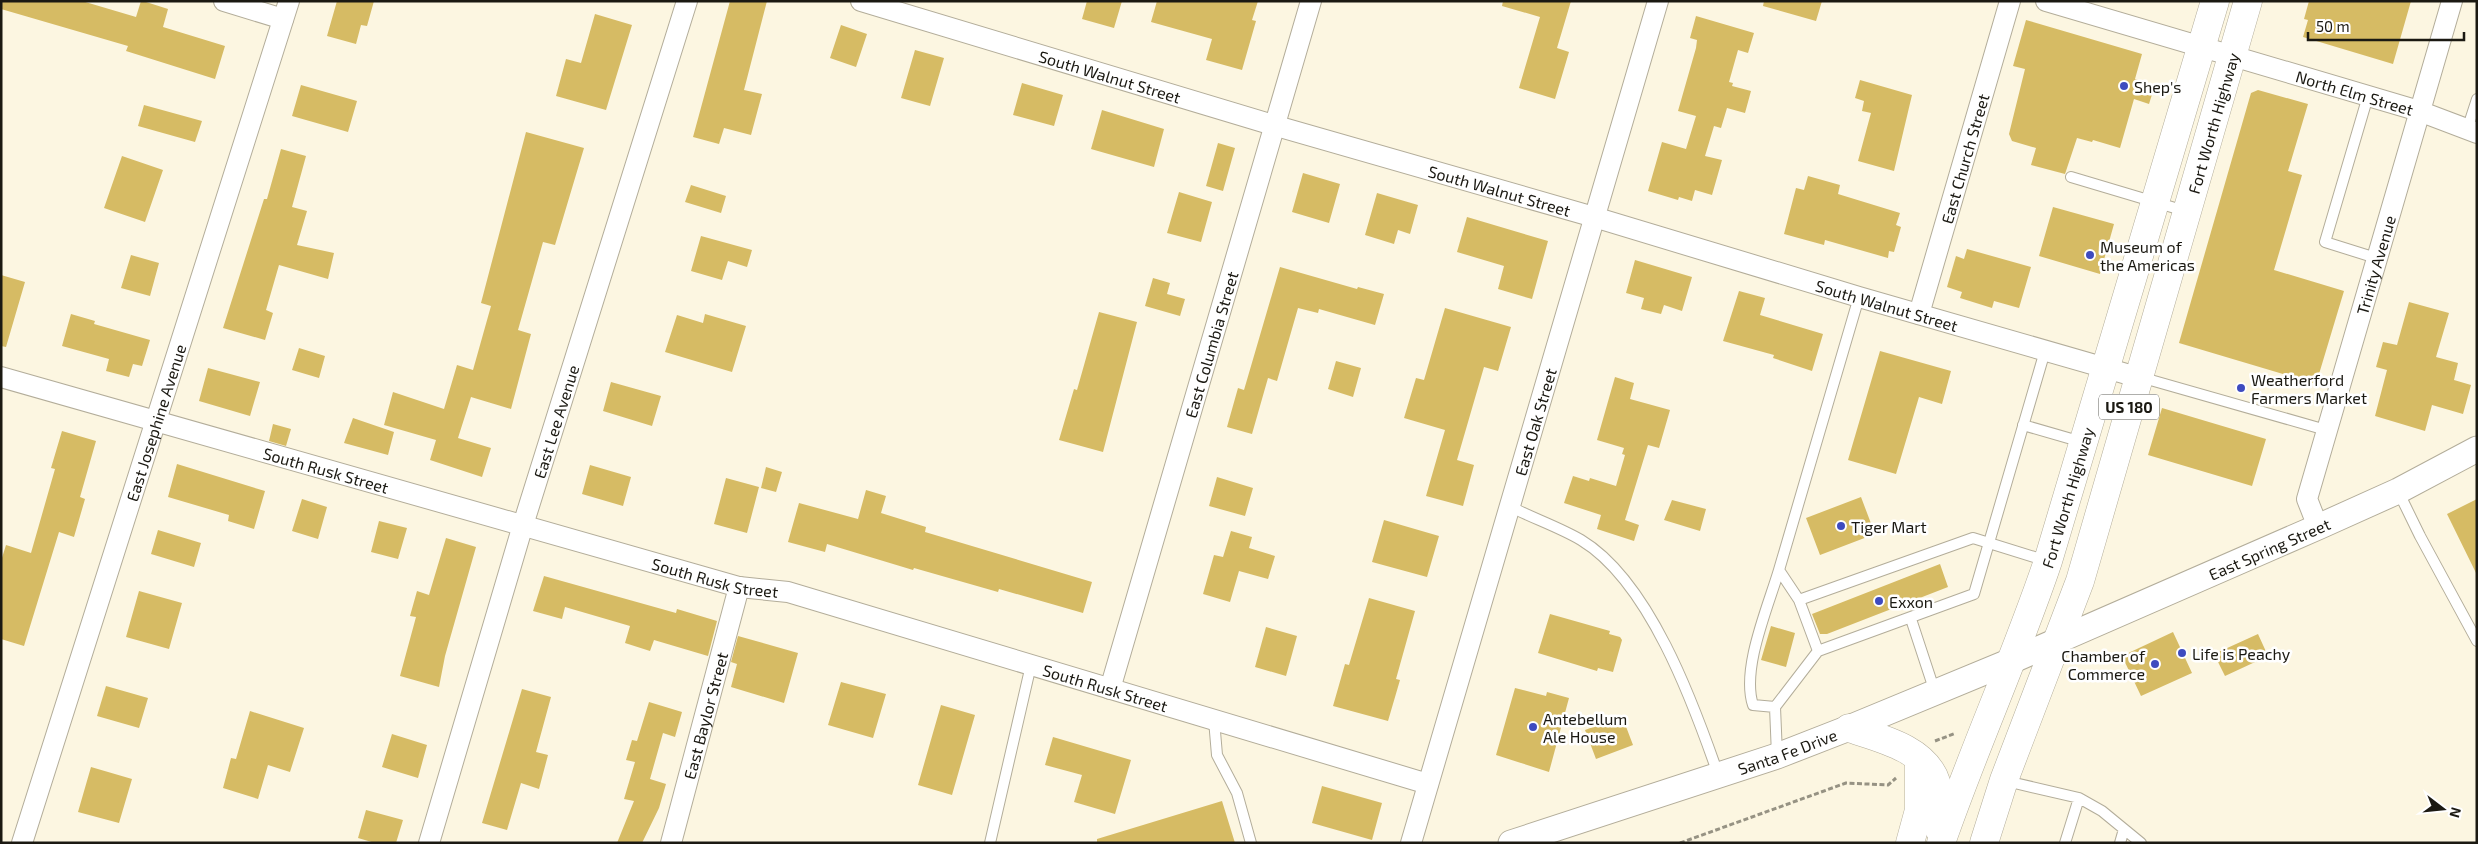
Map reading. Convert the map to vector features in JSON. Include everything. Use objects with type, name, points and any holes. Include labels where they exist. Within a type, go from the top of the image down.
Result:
[{"type":"main road","name":"Fort Worth Highway","points":[[1940,843],[2048,561],[2215,1]]},
{"type":"main road","name":"Fort Worth Highway","points":[[1984,843],[2004,780],[2080,581],[2248,1]]},
{"type":"main road","points":[[1849,728],[1898,745],[1925,751]]},
{"type":"main road","points":[[1925,751],[1936,782],[1939,798],[1940,843]]},
{"type":"main road","points":[[1910,843],[1920,802],[1925,751]]},
{"type":"main road","points":[[2003,843],[2004,780]]},
{"type":"street","points":[[224,1],[286,10]]},
{"type":"street","name":"East Lee Avenue","points":[[429,843],[523,525],[687,1]]},
{"type":"street","name":"South Walnut Street","points":[[862,1],[1273,125],[1594,216],[1859,297],[2138,377]]},
{"type":"street","name":"East Columbia Street","points":[[1110,689],[1273,125],[1311,1]]},
{"type":"street","name":"East Oak Street","points":[[1411,843],[1508,506],[1658,1]]},
{"type":"street","name":"East Church Street","points":[[1919,314],[2010,1]]},
{"type":"street","name":"North Elm Street","points":[[2046,1],[2419,111],[2472,132]]},
{"type":"street","name":"Trinity Avenue","points":[[2318,527],[2307,499],[2452,1]]},
{"type":"street","name":"East Josephine Avenue","points":[[22,843],[286,10]]},
{"type":"street","name":"South Rusk Street","points":[[1,377],[738,587],[788,592],[1428,784]]},
{"type":"street","name":"East Spring Street","points":[[2057,641],[2398,491],[2477,449]]},
{"type":"street","name":"East Baylor Street","points":[[671,843],[738,587]]},
{"type":"street","name":"Santa Fe Drive","points":[[1511,843],[1777,756],[2057,641]]},
{"type":"lane","points":[[2368,96],[2325,242],[2376,258]]},
{"type":"lane","points":[[2472,132],[2477,99]]},
{"type":"lane","points":[[2072,177],[2186,211]]},
{"type":"lane","points":[[1774,707],[1753,705],[1749,693],[1754,654],[1859,297]]},
{"type":"lane","points":[[1777,756],[1774,707],[1818,651],[1974,594],[2045,351]]},
{"type":"lane","points":[[2138,377],[2326,430]]},
{"type":"lane","points":[[2023,425],[2083,443]]},
{"type":"lane","points":[[2398,491],[2420,536],[2477,641]]},
{"type":"lane","points":[[1508,506],[1582,541],[1619,573],[1643,604],[1696,711],[1718,774]]},
{"type":"lane","points":[[1799,600],[1973,538],[2048,561]]},
{"type":"lane","points":[[1779,570],[1799,600],[1818,651]]},
{"type":"lane","points":[[1911,618],[1935,692]]},
{"type":"lane","points":[[990,843],[1032,665]]},
{"type":"lane","points":[[1214,720],[1217,755],[1236,794],[1251,843]]},
{"type":"lane","points":[[2004,780],[2079,798],[2102,811],[2141,843]]},
{"type":"lane","points":[[2066,843],[2079,798]]},
{"type":"lane","points":[[2120,843],[2124,829]]},
{"type":"path","points":[[1925,751],[1940,738],[1951,736],[1958,732]]},
{"type":"path","points":[[1680,843],[1846,784],[1888,786],[1898,776]]},
{"type":"building","points":[[1,1],[82,1],[136,17],[141,1],[143,1],[168,9],[163,27],[225,46],[215,79],[126,51],[128,46],[1,9]]},
{"type":"building","points":[[337,1],[374,1],[367,26],[361,25],[356,44],[327,36]]},
{"type":"building","points":[[730,1],[767,1],[744,90],[762,94],[751,135],[724,128],[719,144],[693,137]]},
{"type":"building","points":[[1087,1],[1122,1],[1114,28],[1082,19]]},
{"type":"building","points":[[1157,1],[1258,1],[1252,20],[1256,21],[1242,70],[1206,60],[1212,39],[1151,22]]},
{"type":"building","points":[[1503,1],[1571,1],[1557,48],[1569,52],[1555,99],[1519,88],[1540,17],[1502,6]]},
{"type":"building","points":[[1764,1],[1822,1],[1816,21],[1763,6]]},
{"type":"building","points":[[2309,1],[2411,1],[2393,64],[2303,37],[2308,20],[2304,19]]},
{"type":"building","points":[[595,14],[632,25],[606,110],[556,96],[566,59],[581,63]]},
{"type":"building","points":[[1696,16],[1754,33],[1748,53],[1738,50],[1729,82],[1733,83],[1732,86],[1751,91],[1745,113],[1727,108],[1721,128],[1714,126],[1705,156],[1722,160],[1712,195],[1695,190],[1692,201],[1679,197],[1678,200],[1648,191],[1662,142],[1686,149],[1696,116],[1678,111],[1696,48],[1697,40],[1690,38]]},
{"type":"building","points":[[2026,20],[2142,54],[2135,79],[2155,85],[2149,104],[2134,99],[2120,148],[2093,140],[2092,142],[2077,138],[2065,174],[2031,165],[2036,148],[2012,141],[2009,134],[2025,69],[2013,66]]},
{"type":"building","points":[[841,25],[867,34],[856,67],[830,58]]},
{"type":"building","points":[[915,50],[944,58],[930,106],[901,98]]},
{"type":"building","points":[[1860,80],[1912,95],[1894,171],[1858,161],[1871,113],[1862,111],[1864,101],[1855,98]]},
{"type":"building","points":[[1022,83],[1063,95],[1054,126],[1013,115]]},
{"type":"building","points":[[301,85],[357,101],[348,132],[292,116]]},
{"type":"building","points":[[2258,90],[2308,104],[2288,171],[2302,175],[2274,270],[2344,291],[2316,384],[2179,343],[2251,93]]},
{"type":"building","points":[[144,105],[202,121],[195,142],[138,126]]},
{"type":"building","points":[[1102,110],[1164,129],[1154,167],[1091,149]]},
{"type":"building","points":[[526,132],[584,148],[555,245],[543,242],[518,330],[531,334],[511,409],[471,397],[458,438],[491,448],[482,477],[430,460],[436,440],[384,425],[393,392],[444,409],[457,365],[473,370],[491,306],[481,303]]},
{"type":"building","points":[[1218,143],[1235,148],[1223,191],[1206,186]]},
{"type":"building","points":[[281,149],[306,156],[292,207],[307,211],[297,245],[334,253],[328,279],[279,265],[266,310],[273,313],[265,340],[223,328],[264,199],[267,199]]},
{"type":"building","points":[[122,156],[163,170],[145,222],[104,208]]},
{"type":"building","points":[[1303,173],[1340,184],[1329,223],[1292,212]]},
{"type":"building","points":[[1808,176],[1840,185],[1838,194],[1900,213],[1896,225],[1901,227],[1894,252],[1889,251],[1888,258],[1825,240],[1824,245],[1784,234],[1796,188],[1804,190]]},
{"type":"building","points":[[691,185],[726,196],[721,213],[685,202]]},
{"type":"building","points":[[1179,192],[1212,202],[1201,242],[1167,233]]},
{"type":"building","points":[[1377,193],[1418,205],[1410,234],[1398,230],[1394,244],[1365,235]]},
{"type":"building","points":[[2053,207],[2114,224],[2100,274],[2039,256]]},
{"type":"building","points":[[1467,217],[1548,241],[1532,299],[1498,289],[1504,266],[1457,252]]},
{"type":"building","points":[[701,236],[752,250],[747,267],[728,261],[722,280],[691,271]]},
{"type":"building","points":[[1967,249],[2031,267],[2019,308],[1994,301],[1992,308],[1960,298],[1962,292],[1947,287],[1956,256],[1964,259]]},
{"type":"building","points":[[131,255],[159,263],[150,296],[121,288]]},
{"type":"building","points":[[1635,260],[1692,277],[1682,311],[1664,305],[1661,314],[1641,309],[1644,298],[1626,293]]},
{"type":"building","points":[[1280,267],[1357,289],[1358,287],[1384,294],[1375,325],[1319,309],[1318,313],[1298,308],[1277,381],[1268,378],[1252,434],[1227,427],[1238,388],[1244,390]]},
{"type":"building","points":[[1,275],[25,282],[6,347],[1,346]]},
{"type":"building","points":[[1153,278],[1170,283],[1167,294],[1185,299],[1180,316],[1145,306]]},
{"type":"building","points":[[1739,291],[1765,298],[1760,315],[1823,334],[1812,371],[1773,358],[1774,355],[1723,341]]},
{"type":"building","points":[[2409,302],[2449,313],[2436,357],[2458,363],[2454,380],[2471,385],[2463,414],[2432,405],[2425,431],[2375,416],[2387,370],[2376,367],[2383,342],[2397,345]]},
{"type":"building","points":[[1445,308],[1511,327],[1498,371],[1484,367],[1457,460],[1474,465],[1463,506],[1426,496],[1445,430],[1404,418],[1416,378],[1424,380]]},
{"type":"building","points":[[1099,312],[1137,322],[1103,452],[1059,440],[1074,389],[1077,390]]},
{"type":"building","points":[[71,314],[95,321],[94,324],[150,340],[142,366],[133,364],[129,377],[106,371],[109,359],[62,346]]},
{"type":"building","points":[[705,314],[746,326],[732,372],[665,352],[677,315],[703,323]]},
{"type":"building","points":[[299,348],[325,356],[319,378],[292,370]]},
{"type":"building","points":[[1880,351],[1951,371],[1942,404],[1919,397],[1896,474],[1848,460]]},
{"type":"building","points":[[1336,361],[1361,368],[1353,397],[1328,389]]},
{"type":"building","points":[[208,368],[260,382],[250,416],[199,401]]},
{"type":"building","points":[[1615,377],[1634,383],[1630,399],[1670,410],[1659,448],[1648,445],[1625,520],[1639,525],[1634,541],[1597,529],[1601,515],[1564,503],[1573,476],[1589,481],[1590,478],[1616,486],[1625,455],[1622,454],[1624,448],[1597,440]]},
{"type":"building","points":[[611,382],[661,396],[652,426],[603,411]]},
{"type":"building","points":[[2162,408],[2266,439],[2252,486],[2148,455]]},
{"type":"building","points":[[353,418],[394,432],[388,455],[344,443]]},
{"type":"building","points":[[273,424],[291,429],[286,446],[269,441]]},
{"type":"building","points":[[62,431],[96,441],[80,497],[85,499],[74,537],[59,532],[24,646],[1,639],[1,561],[6,545],[31,553],[55,469],[51,468]]},
{"type":"building","points":[[177,464],[265,491],[254,529],[228,521],[229,515],[168,497]]},
{"type":"building","points":[[590,465],[631,477],[623,506],[582,494]]},
{"type":"building","points":[[766,467],[782,472],[776,492],[761,488]]},
{"type":"building","points":[[1217,477],[1253,488],[1245,516],[1209,506]]},
{"type":"building","points":[[726,478],[759,487],[747,533],[714,524]]},
{"type":"building","points":[[866,490],[886,496],[881,513],[926,527],[925,532],[1092,582],[1083,613],[999,589],[998,592],[914,568],[913,570],[827,544],[825,552],[788,542],[799,503],[858,519]]},
{"type":"building","name":"Tiger Mart","points":[[1861,497],[1875,534],[1820,555],[1806,518]]},
{"type":"building","points":[[302,499],[327,507],[318,539],[292,531]]},
{"type":"building","points":[[2477,499],[2477,575],[2447,514]]},
{"type":"building","points":[[1672,500],[1706,509],[1700,531],[1664,520]]},
{"type":"building","points":[[1384,520],[1439,536],[1427,577],[1372,562]]},
{"type":"building","points":[[379,521],[407,528],[398,559],[371,552]]},
{"type":"building","points":[[158,530],[201,543],[194,567],[151,554]]},
{"type":"building","points":[[1231,531],[1252,537],[1249,548],[1275,556],[1268,579],[1239,571],[1230,602],[1203,594],[1214,555],[1223,557]]},
{"type":"building","points":[[446,538],[476,547],[445,656],[439,687],[400,676],[416,617],[410,616],[417,591],[429,595]]},
{"type":"building","points":[[1940,564],[1948,587],[1827,634],[1820,634],[1812,614]]},
{"type":"building","points":[[544,576],[676,613],[677,609],[717,621],[708,656],[654,640],[650,651],[625,643],[630,626],[565,607],[562,619],[533,611]]},
{"type":"building","points":[[139,591],[182,603],[169,649],[126,637]]},
{"type":"building","points":[[1369,598],[1415,611],[1396,679],[1400,680],[1388,721],[1333,706],[1345,664],[1349,665]]},
{"type":"building","points":[[1550,614],[1610,631],[1609,634],[1620,637],[1622,640],[1613,672],[1598,668],[1597,671],[1538,653]]},
{"type":"building","points":[[1771,626],[1795,633],[1786,667],[1761,660]]},
{"type":"building","points":[[1266,627],[1297,636],[1286,676],[1255,667]]},
{"type":"building","points":[[2173,632],[2192,673],[2141,696],[2122,656]]},
{"type":"building","points":[[2258,634],[2268,656],[2225,676],[2214,654]]},
{"type":"building","points":[[738,636],[798,653],[784,703],[731,687],[737,664],[731,662]]},
{"type":"building","points":[[841,682],[886,694],[873,738],[828,725]]},
{"type":"building","points":[[106,686],[148,698],[139,728],[97,716]]},
{"type":"building","name":"Antebellum Ale House","points":[[1515,688],[1546,696],[1547,692],[1569,698],[1549,772],[1496,755]]},
{"type":"building","points":[[522,689],[551,697],[536,752],[548,755],[539,789],[521,783],[507,830],[482,823]]},
{"type":"building","points":[[649,702],[682,712],[675,737],[663,733],[650,779],[666,784],[659,808],[642,843],[617,843],[634,801],[624,799],[635,762],[626,760],[632,740],[637,741]]},
{"type":"building","points":[[941,705],[975,715],[952,795],[918,785]]},
{"type":"building","points":[[250,711],[304,728],[290,772],[268,765],[258,799],[223,788],[231,758],[236,759]]},
{"type":"building","points":[[1622,716],[1633,745],[1596,759],[1585,730]]},
{"type":"building","points":[[392,734],[427,745],[418,778],[382,767]]},
{"type":"building","points":[[1053,737],[1131,760],[1115,814],[1074,802],[1082,775],[1045,765]]},
{"type":"building","points":[[91,767],[132,779],[119,823],[78,812]]},
{"type":"building","points":[[1322,786],[1382,803],[1372,840],[1312,823]]},
{"type":"building","points":[[1222,801],[1235,843],[1097,843],[1097,839]]},
{"type":"building","points":[[366,810],[403,820],[396,843],[375,843],[358,838]]},
{"type":"place","name":"Shep's","points":[[2124,86]]},
{"type":"place","name":"Museum of the Americas","points":[[2090,255]]},
{"type":"place","name":"Weatherford Farmers Market","points":[[2241,388]]},
{"type":"place","name":"Tiger Mart","points":[[1841,526]]},
{"type":"place","name":"Exxon","points":[[1879,601]]},
{"type":"place","name":"Life is Peachy","points":[[2182,653]]},
{"type":"place","name":"Chamber of Commerce","points":[[2155,664]]},
{"type":"place","name":"Antebellum Ale House","points":[[1533,727]]}]
